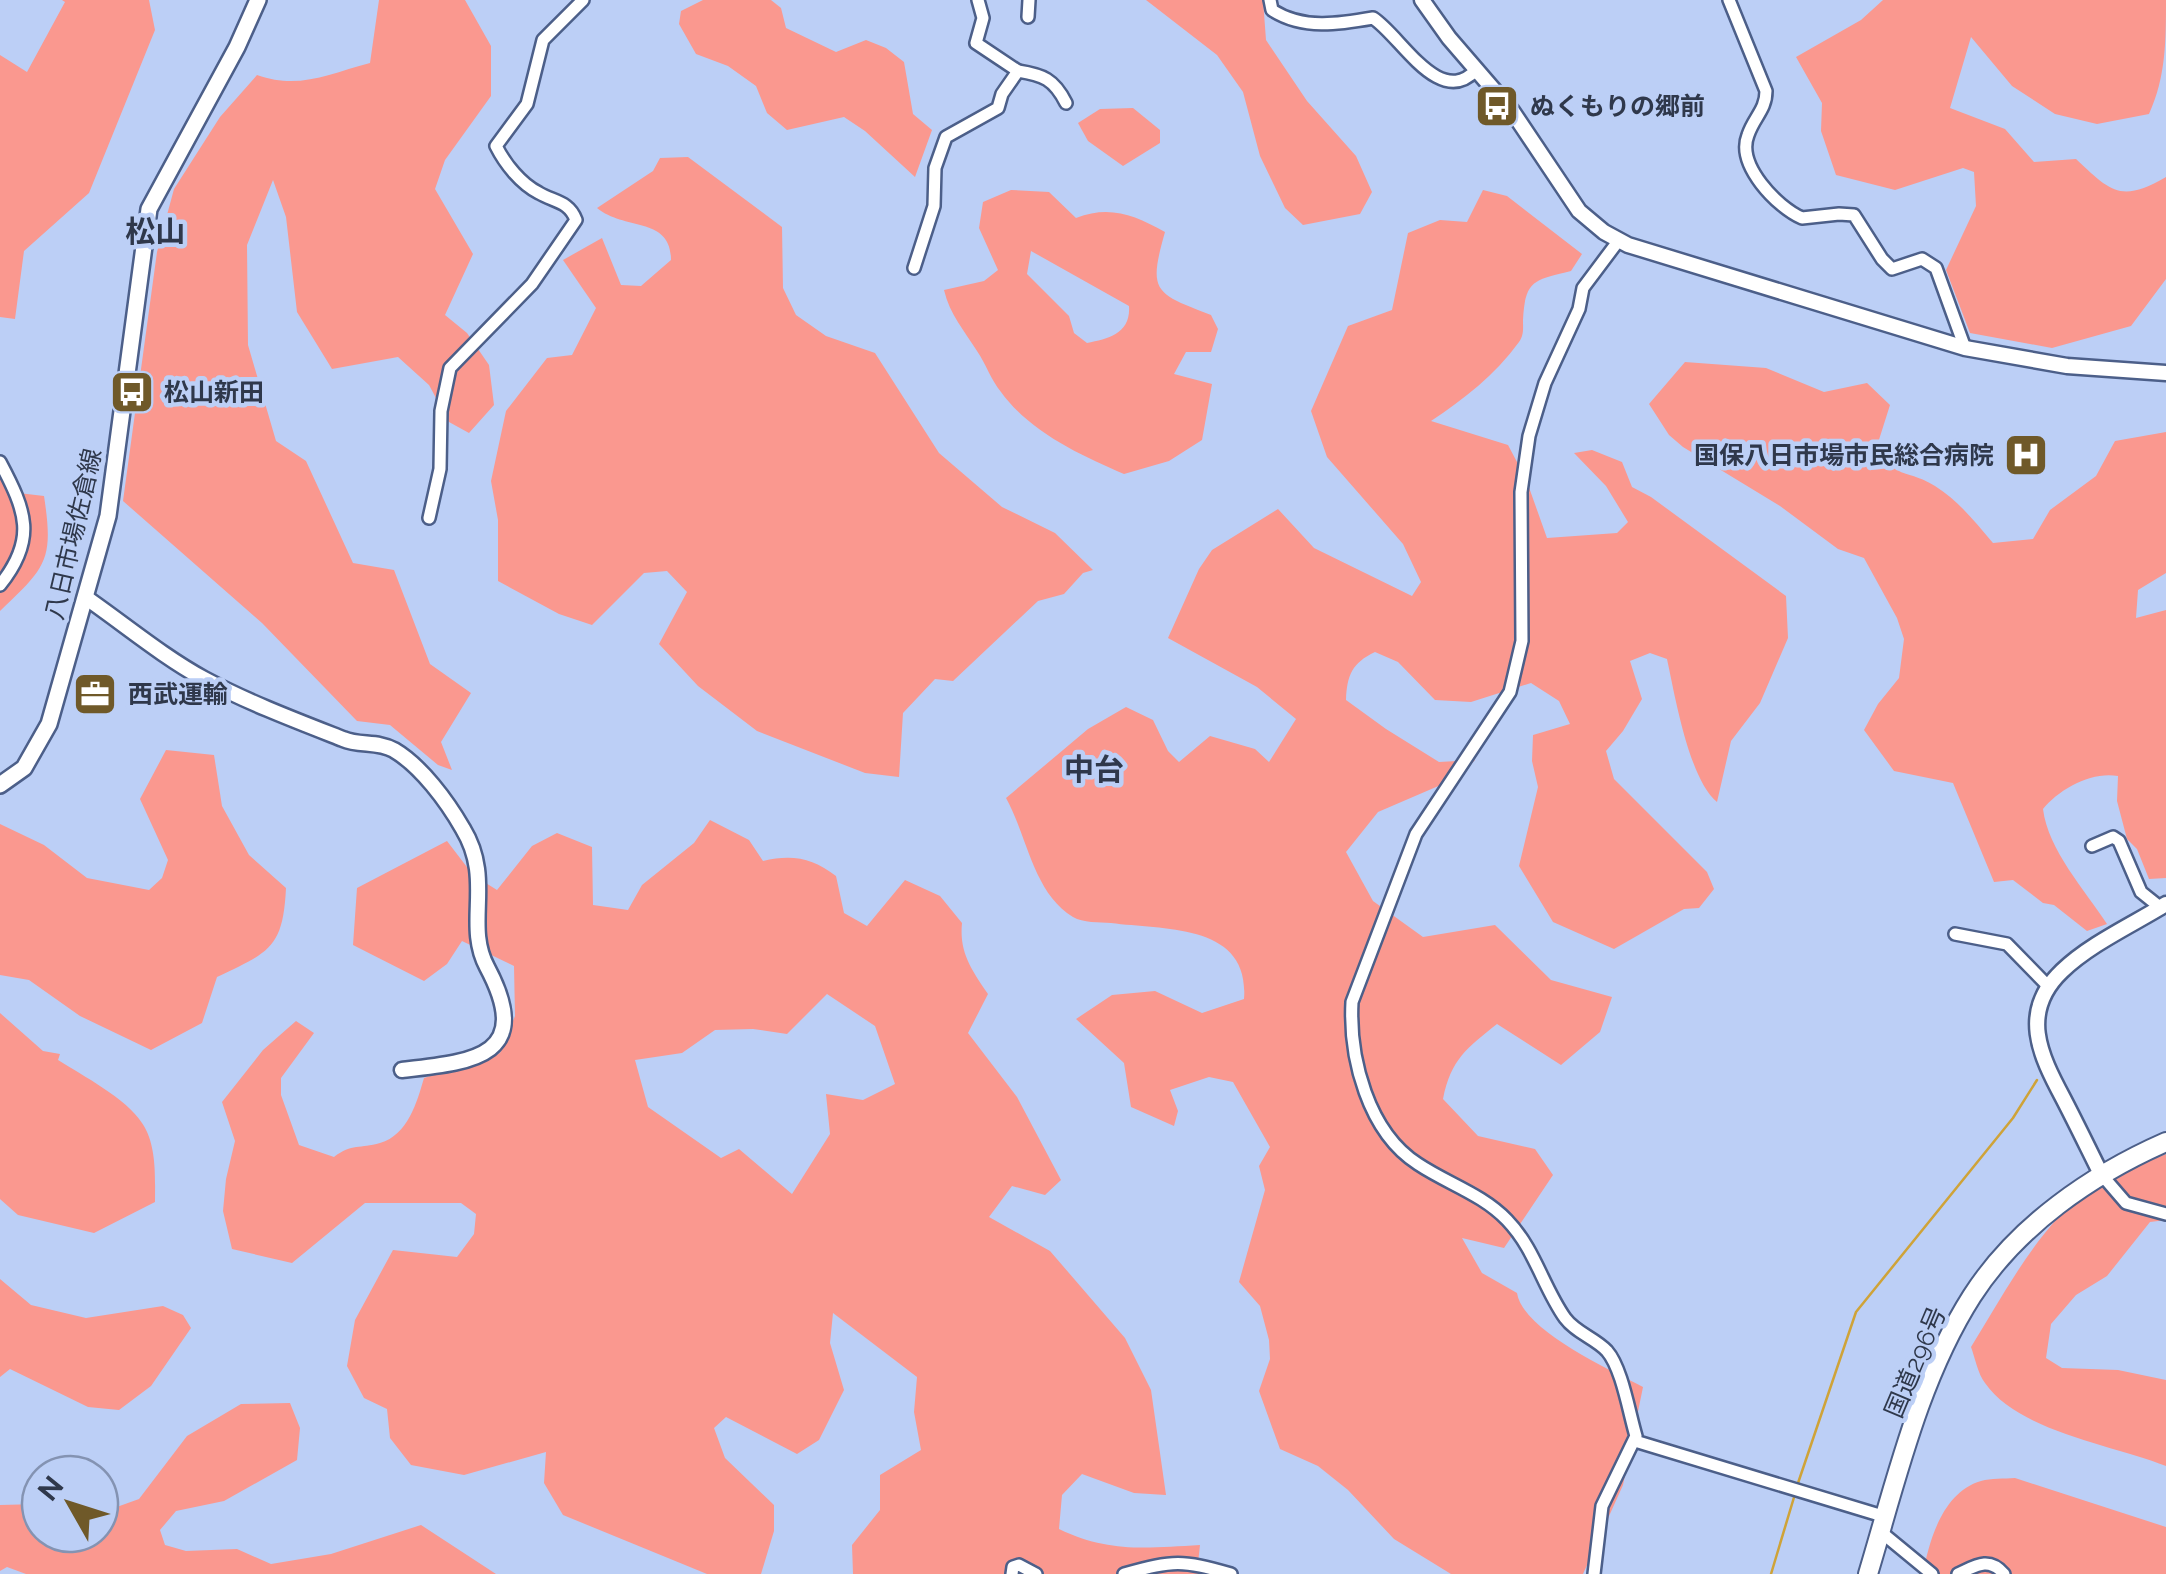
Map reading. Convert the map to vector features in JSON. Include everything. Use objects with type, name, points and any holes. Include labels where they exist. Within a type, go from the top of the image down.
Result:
[{"type":"highway","name":"国道296号","points":[[1868,1574],[1929,1384],[1974,1293],[2013,1246],[2062,1202],[2101,1174],[2166,1142]]},
{"type":"main road","name":"八日市場佐倉線","points":[[0,784],[24,768],[41,742],[114,489],[149,209],[258,0]]},
{"type":"street","points":[[429,518],[440,469],[438,443],[444,383],[450,368],[532,284],[576,220],[566,204],[536,192],[504,162],[496,146],[527,104],[543,40],[583,0]]},
{"type":"street","points":[[978,0],[983,18],[976,43],[1018,71],[1041,74],[1056,84],[1066,102]]},
{"type":"street","points":[[1028,17],[1029,0]]},
{"type":"street","points":[[1270,0],[1272,10],[1284,18],[1333,26],[1373,18],[1384,25],[1405,51],[1450,82],[1467,80],[1476,70]]},
{"type":"street","points":[[1422,0],[1512,111],[1579,211],[1618,240],[1965,348],[2050,364],[2166,373]]},
{"type":"street","points":[[1729,0],[1766,90],[1766,106],[1746,137],[1748,158],[1769,196],[1787,212],[1802,218],[1854,215],[1892,268],[1922,259],[1936,268],[1965,348]]},
{"type":"street","points":[[914,268],[934,206],[935,168],[946,137],[998,108],[1002,94],[1018,71]]},
{"type":"street","points":[[1594,1574],[1602,1506],[1635,1441],[1611,1355],[1566,1320],[1526,1242],[1506,1219],[1478,1196],[1418,1164],[1390,1142],[1364,1084],[1352,1002],[1416,834],[1510,692],[1522,642],[1521,492],[1529,436],[1546,383],[1579,309],[1583,288],[1618,240]]},
{"type":"street","points":[[0,462],[18,502],[25,534],[16,565],[0,585]]},
{"type":"street","points":[[85,598],[205,680],[347,741],[384,745],[396,751],[455,816],[474,850],[479,869],[476,942],[500,991],[506,1014],[489,1052],[476,1059],[402,1070]]},
{"type":"street","points":[[2092,846],[2112,837],[2119,840],[2141,892],[2163,906],[2072,962],[2049,987],[2040,1011],[2040,1052],[2101,1174],[2126,1203],[2166,1214]]},
{"type":"street","points":[[1955,934],[2006,944],[2049,987]]},
{"type":"street","points":[[1635,1441],[1884,1524],[1932,1574]]},
{"type":"street","points":[[1124,1574],[1167,1562],[1185,1562],[1231,1574]]},
{"type":"street","points":[[1958,1574],[1978,1563],[1999,1567],[2004,1574]]},
{"type":"street","points":[[1012,1574],[1013,1566],[1018,1564],[1036,1574]]},
{"type":"shaded area","points":[[62,0],[149,0],[155,30],[89,193],[24,251],[15,319],[0,317],[0,55],[27,72],[65,2]]},
{"type":"shaded area","points":[[379,0],[465,0],[491,46],[491,96],[445,160],[435,189],[473,254],[445,315],[467,333],[489,365],[494,405],[469,433],[449,422],[429,385],[398,357],[332,369],[297,312],[286,217],[273,180],[247,245],[248,345],[276,441],[306,461],[353,563],[394,570],[430,664],[471,693],[441,742],[452,770],[438,765],[390,725],[357,721],[262,623],[123,501],[157,252],[174,189],[220,117],[257,75],[300,81],[370,63]]},
{"type":"shaded area","points":[[703,0],[771,0],[781,8],[786,28],[836,52],[866,40],[886,48],[904,62],[913,114],[932,130],[915,177],[844,117],[787,130],[767,113],[756,86],[728,66],[696,54],[679,24],[681,11]]},
{"type":"shaded area","points":[[1146,0],[1263,0],[1266,40],[1307,101],[1356,156],[1372,192],[1360,214],[1303,225],[1285,208],[1260,156],[1243,92],[1217,55]]},
{"type":"shaded area","points":[[1883,0],[2166,0],[2162,72],[2149,114],[2097,124],[2055,114],[2012,86],[1971,37],[1950,108],[2005,129],[2034,162],[2076,159],[2117,190],[2138,190],[2166,177],[2166,279],[2131,326],[2052,348],[1970,333],[1946,270],[1976,206],[1974,172],[1963,168],[1895,190],[1836,175],[1821,131],[1822,103],[1796,57],[1861,20]]},
{"type":"shaded area","points":[[1133,108],[1160,130],[1160,143],[1123,166],[1088,141],[1078,123],[1100,109]]},
{"type":"shaded area","points":[[688,157],[782,227],[783,288],[796,315],[826,336],[875,353],[939,453],[1002,507],[1055,533],[1093,570],[1083,573],[1064,594],[1038,601],[953,681],[935,679],[903,713],[899,777],[865,773],[757,731],[698,686],[659,644],[687,592],[667,571],[644,573],[592,625],[559,614],[498,581],[498,520],[491,481],[506,411],[547,358],[572,355],[596,308],[563,260],[602,238],[621,285],[641,286],[671,260],[669,246],[655,230],[597,208],[653,171],[660,158]]},
{"type":"shaded area","points":[[1011,190],[1049,192],[1076,218],[1111,212],[1165,232],[1157,267],[1160,288],[1177,301],[1211,315],[1218,329],[1211,352],[1186,352],[1174,374],[1212,384],[1202,440],[1169,461],[1124,474],[1057,441],[1013,406],[958,322],[944,290],[984,281],[998,270],[979,228],[983,202]],"holes":[[[1031,251],[1129,306],[1122,329],[1087,343],[1074,333],[1069,316],[1027,274]]]},
{"type":"shaded area","points":[[1483,190],[1507,196],[1582,254],[1571,271],[1540,280],[1529,289],[1519,342],[1478,386],[1431,421],[1508,445],[1526,479],[1547,538],[1617,533],[1628,522],[1606,486],[1574,453],[1592,450],[1622,462],[1632,487],[1786,596],[1788,638],[1760,703],[1731,741],[1717,802],[1707,791],[1691,756],[1667,659],[1650,653],[1630,661],[1642,699],[1606,751],[1614,779],[1707,872],[1714,889],[1699,908],[1684,909],[1614,949],[1553,922],[1519,866],[1538,787],[1532,761],[1533,735],[1570,724],[1559,701],[1531,683],[1471,702],[1435,700],[1398,662],[1375,652],[1356,665],[1348,684],[1346,700],[1439,762],[1475,760],[1457,778],[1378,812],[1346,852],[1373,901],[1423,937],[1495,925],[1551,980],[1612,997],[1600,1032],[1561,1065],[1497,1024],[1462,1056],[1443,1099],[1478,1136],[1535,1149],[1553,1175],[1504,1248],[1462,1238],[1482,1273],[1517,1293],[1523,1307],[1551,1335],[1643,1387],[1623,1485],[1583,1574],[1451,1574],[1394,1539],[1348,1490],[1318,1466],[1280,1449],[1259,1391],[1270,1359],[1269,1340],[1260,1306],[1239,1282],[1265,1190],[1259,1166],[1270,1147],[1233,1082],[1209,1077],[1170,1090],[1178,1111],[1174,1126],[1131,1107],[1124,1063],[1076,1019],[1112,995],[1155,991],[1202,1013],[1244,999],[1242,974],[1233,956],[1219,943],[1200,935],[1086,921],[1059,907],[1040,879],[1006,798],[1088,729],[1126,707],[1153,720],[1168,751],[1179,762],[1210,736],[1255,749],[1269,762],[1296,719],[1257,687],[1168,638],[1199,569],[1212,550],[1278,509],[1314,548],[1412,596],[1421,582],[1403,544],[1327,457],[1311,411],[1348,326],[1392,310],[1408,233],[1440,220],[1467,222]]},
{"type":"shaded area","points":[[1685,362],[1766,368],[1824,392],[1867,383],[1890,405],[1877,446],[1885,458],[1897,470],[1944,492],[1993,543],[2033,539],[2050,510],[2096,476],[2115,441],[2166,432],[2166,573],[2138,590],[2136,618],[2166,610],[2166,878],[2149,879],[2137,849],[2127,839],[2117,801],[2118,776],[2108,775],[2077,783],[2043,809],[2060,854],[2107,924],[2087,931],[2013,880],[1994,882],[1953,783],[1894,771],[1864,730],[1899,678],[1904,639],[1897,618],[1864,558],[1838,549],[1780,506],[1669,435],[1649,404]]},
{"type":"shaded area","points":[[0,474],[10,492],[44,496],[48,535],[47,549],[37,572],[0,611]]},
{"type":"shaded area","points":[[166,750],[214,755],[222,806],[249,855],[286,888],[281,924],[270,946],[217,977],[202,1023],[151,1050],[80,1016],[29,980],[0,975],[0,824],[44,845],[87,878],[149,890],[162,878],[168,860],[140,799]]},
{"type":"shaded area","points":[[710,820],[749,840],[763,861],[793,858],[819,865],[836,876],[844,913],[867,926],[905,880],[940,896],[962,923],[965,952],[988,994],[968,1033],[1017,1097],[1061,1180],[1045,1195],[1012,1186],[989,1217],[1050,1251],[1125,1338],[1151,1390],[1166,1495],[1134,1493],[1082,1474],[1062,1495],[1059,1529],[1111,1545],[1200,1545],[1197,1572],[1201,1574],[853,1574],[852,1545],[880,1510],[880,1475],[921,1450],[914,1412],[917,1377],[833,1313],[830,1343],[844,1390],[819,1440],[797,1454],[726,1417],[714,1428],[725,1458],[774,1505],[774,1531],[761,1574],[707,1574],[563,1515],[544,1483],[546,1452],[464,1475],[411,1465],[390,1438],[387,1409],[364,1398],[347,1366],[355,1320],[393,1250],[457,1257],[474,1234],[476,1214],[461,1203],[365,1203],[292,1263],[232,1249],[223,1211],[235,1141],[222,1102],[263,1050],[296,1021],[314,1033],[281,1078],[281,1095],[299,1145],[334,1157],[351,1148],[380,1143],[398,1133],[410,1116],[424,1078],[500,1053],[515,1016],[514,966],[462,941],[447,964],[424,981],[353,945],[357,888],[447,841],[473,875],[497,890],[532,846],[557,833],[592,847],[593,905],[628,910],[642,885],[694,843]],"holes":[[[827,994],[875,1026],[895,1084],[863,1100],[826,1094],[830,1134],[792,1194],[739,1149],[721,1158],[648,1107],[635,1060],[682,1053],[715,1030],[753,1029],[787,1034]]]},
{"type":"shaded area","points":[[0,1013],[43,1051],[60,1054],[58,1060],[135,1114],[153,1151],[155,1202],[94,1233],[18,1215],[0,1199]]},
{"type":"shaded area","points":[[2166,1154],[2166,1220],[2150,1222],[2107,1276],[2076,1295],[2051,1324],[2046,1358],[2062,1368],[2118,1370],[2166,1380],[2166,1466],[2069,1435],[2020,1414],[1985,1383],[1971,1347],[2025,1260],[2074,1201],[2102,1180]]},
{"type":"shaded area","points":[[0,1279],[31,1305],[86,1318],[163,1306],[183,1315],[191,1328],[151,1386],[119,1410],[88,1407],[10,1369],[0,1377]]},
{"type":"shaded area","points":[[290,1403],[300,1428],[297,1460],[224,1501],[176,1511],[160,1530],[165,1545],[186,1551],[237,1549],[271,1564],[331,1554],[421,1525],[496,1574],[26,1574],[7,1567],[0,1571],[0,1505],[20,1504],[20,1554],[120,1554],[120,1506],[139,1499],[187,1436],[241,1404]]},
{"type":"shaded area","points":[[2015,1478],[2166,1527],[2166,1574],[1923,1574],[1940,1519],[1957,1495],[1981,1481]]},
{"type":"waterway","points":[[1797,1486],[1856,1312],[2013,1118],[2037,1080]]},
{"type":"waterway","points":[[1771,1574],[1795,1494]]},
{"type":"place","name":"ぬくもりの郷前","points":[[1497,106]]},
{"type":"place","name":"松山新田","points":[[132,392]]},
{"type":"place","name":"国保八日市場市民総合病院","points":[[2026,455]]},
{"type":"place","name":"西武運輸","points":[[95,694]]},
{"type":"district","name":"松山","points":[[155,232]]},
{"type":"district","name":"中台","points":[[1094,770]]}]
